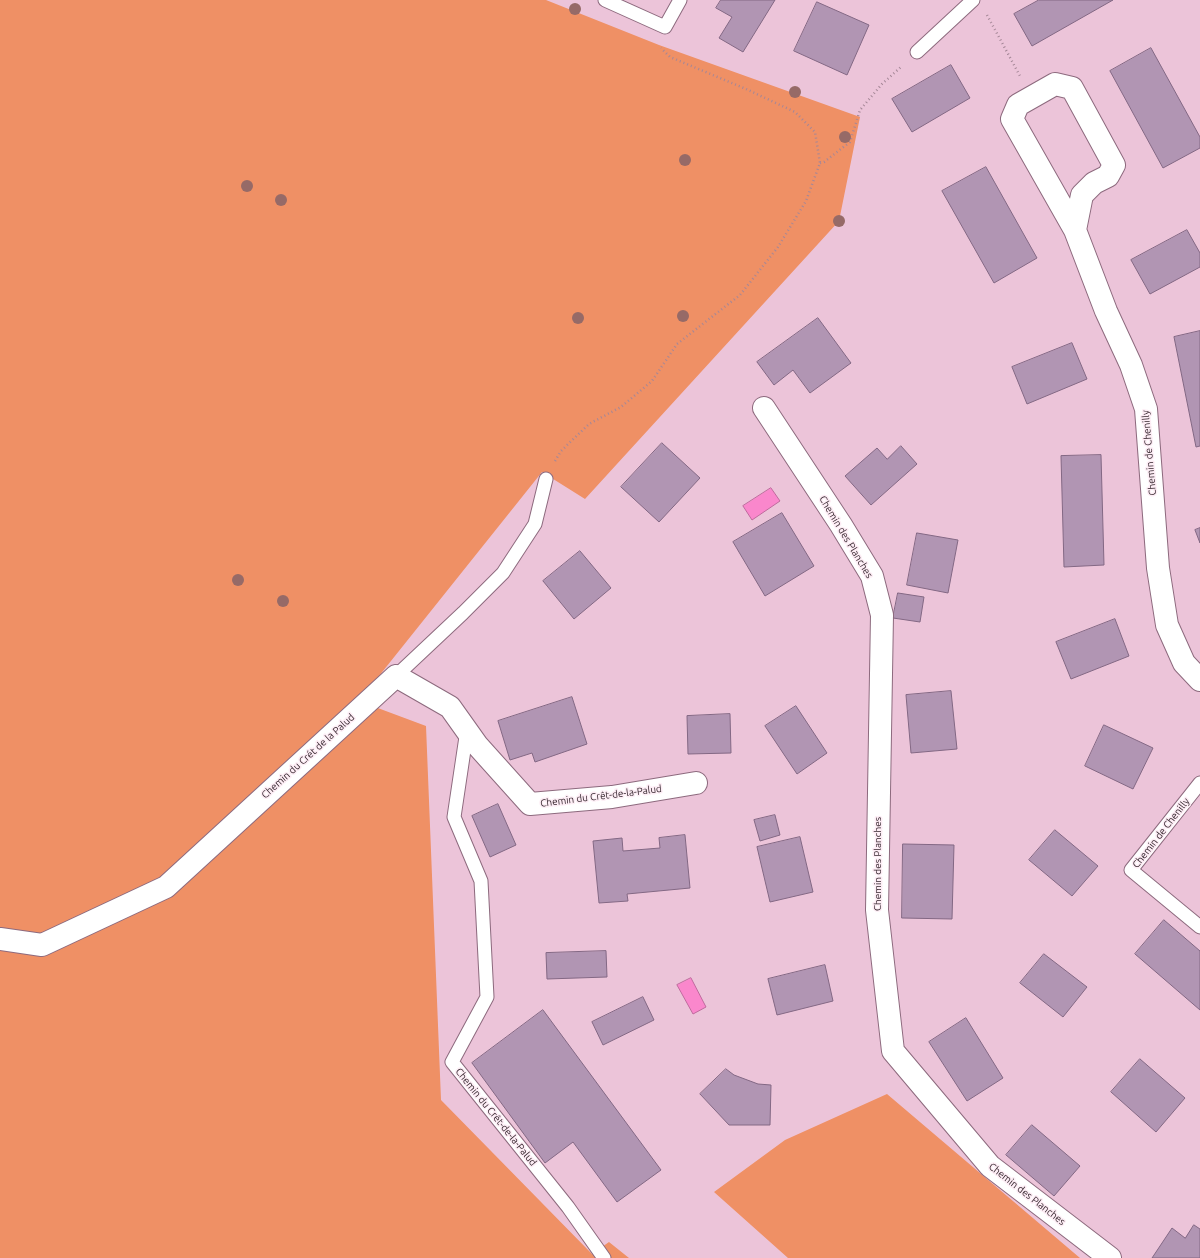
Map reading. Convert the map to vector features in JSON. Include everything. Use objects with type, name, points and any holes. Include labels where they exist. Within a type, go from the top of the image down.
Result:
[{"type":"street","name":"Chemin de Chenilly","points":[[1075,230],[1082,195],[1094,183],[1108,176],[1114,166],[1072,88],[1055,84],[1018,105],[1012,119],[1075,230],[1106,312],[1131,365],[1146,409],[1158,568],[1168,625],[1184,663],[1200,680]]},
{"type":"street","name":"Chemin des Planches","points":[[764,408],[841,525],[872,576],[882,615],[877,910],[893,1051],[990,1166],[1110,1258]]},
{"type":"street","name":"Chemin du Crêt-de-la-Palud","points":[[396,676],[450,707],[477,745],[530,804],[612,796],[696,783]]},
{"type":"street","name":"Chemin du Crét de la Palud","points":[[0,939],[42,945],[166,887],[396,676]]},
{"type":"lane","points":[[605,0],[665,27],[680,0]]},
{"type":"lane","points":[[917,52],[973,0],[971,0]]},
{"type":"lane","name":"Chemin du Crét de la Palud","points":[[396,676],[503,573],[535,524],[546,479]]},
{"type":"lane","name":"Chemin du Crêt-de-la-Palud","points":[[467,730],[454,817],[481,881],[487,996],[452,1062],[568,1207],[604,1258]]},
{"type":"lane","name":"Chemin de Chenilly","points":[[1200,783],[1131,870],[1200,927]]},
{"type":"path","points":[[986,14],[1031,98]]},
{"type":"path","points":[[546,479],[561,451],[588,424],[621,407],[652,381],[677,344],[740,295],[778,247],[806,201],[820,162],[815,132],[795,112],[746,89],[670,57],[661,49],[661,38],[665,27]]},
{"type":"path","points":[[820,162],[824,162],[850,142],[860,110],[882,84],[917,52]]},
{"type":"shaded area","points":[[0,0],[546,0],[659,45],[860,117],[839,221],[585,499],[542,472],[359,701],[426,726],[441,1100],[592,1254],[609,1242],[629,1258],[0,1258]]},
{"type":"shaded area","points":[[771,488],[780,501],[752,520],[743,506]]},
{"type":"shaded area","points":[[691,978],[706,1007],[693,1014],[677,985]]},
{"type":"shaded area","points":[[887,1094],[1080,1258],[788,1258],[714,1192],[785,1140]]},
{"type":"building","points":[[721,0],[775,0],[743,52],[719,38],[732,17],[716,8]]},
{"type":"building","points":[[1039,0],[1113,0],[1032,46],[1014,14]]},
{"type":"building","points":[[817,2],[869,25],[847,75],[794,51]]},
{"type":"building","points":[[1151,48],[1200,137],[1200,148],[1163,168],[1110,71]]},
{"type":"building","points":[[951,65],[970,98],[912,132],[892,99]]},
{"type":"building","points":[[986,167],[1037,258],[994,283],[942,191]]},
{"type":"building","points":[[1187,230],[1200,253],[1200,267],[1150,294],[1131,260]]},
{"type":"building","points":[[818,318],[851,363],[810,393],[793,370],[774,385],[757,362]]},
{"type":"building","points":[[1200,331],[1200,446],[1196,447],[1174,337]]},
{"type":"building","points":[[1072,343],[1087,379],[1027,404],[1012,367]]},
{"type":"building","points":[[662,443],[700,478],[659,522],[621,487]]},
{"type":"building","points":[[901,446],[917,464],[871,505],[845,476],[877,448],[887,459]]},
{"type":"building","points":[[1101,455],[1104,565],[1064,567],[1061,456]]},
{"type":"building","points":[[782,513],[814,566],[765,596],[733,542]]},
{"type":"building","points":[[1200,528],[1200,543],[1195,530]]},
{"type":"building","points":[[917,533],[958,540],[948,593],[907,585]]},
{"type":"building","points":[[580,551],[611,588],[574,619],[543,581]]},
{"type":"building","points":[[898,593],[924,597],[920,622],[893,618]]},
{"type":"building","points":[[1115,619],[1129,656],[1071,679],[1056,642]]},
{"type":"building","points":[[951,691],[957,749],[911,753],[906,695]]},
{"type":"building","points":[[572,697],[587,744],[535,762],[532,753],[510,760],[498,721]]},
{"type":"building","points":[[796,706],[827,753],[797,774],[765,726]]},
{"type":"building","points":[[730,714],[731,753],[688,754],[687,716]]},
{"type":"building","points":[[1104,725],[1153,748],[1133,789],[1085,766]]},
{"type":"building","points":[[498,804],[516,845],[490,857],[472,816]]},
{"type":"building","points":[[775,815],[780,835],[760,841],[754,820]]},
{"type":"building","points":[[1055,830],[1098,866],[1072,896],[1029,860]]},
{"type":"building","points":[[685,835],[690,888],[627,894],[628,901],[599,903],[593,841],[622,838],[623,851],[660,848],[659,838]]},
{"type":"building","points":[[800,837],[813,892],[770,902],[757,847]]},
{"type":"building","points":[[903,844],[954,845],[952,919],[902,918]]},
{"type":"building","points":[[1164,920],[1200,951],[1200,1010],[1135,954]]},
{"type":"building","points":[[606,951],[607,977],[547,979],[546,953]]},
{"type":"building","points":[[1044,954],[1087,987],[1063,1017],[1020,983]]},
{"type":"building","points":[[825,965],[833,1001],[777,1015],[768,979]]},
{"type":"building","points":[[643,997],[654,1020],[603,1045],[592,1022]]},
{"type":"building","points":[[543,1010],[661,1170],[617,1202],[573,1142],[545,1163],[472,1063]]},
{"type":"building","points":[[966,1018],[1003,1078],[967,1101],[929,1042]]},
{"type":"building","points":[[1140,1059],[1185,1098],[1156,1132],[1111,1092]]},
{"type":"building","points":[[726,1069],[734,1075],[758,1084],[771,1085],[770,1125],[729,1125],[700,1094]]},
{"type":"building","points":[[1032,1125],[1080,1166],[1054,1196],[1006,1155]]},
{"type":"building","points":[[1194,1225],[1200,1229],[1200,1258],[1152,1258],[1172,1228],[1185,1238]]}]
